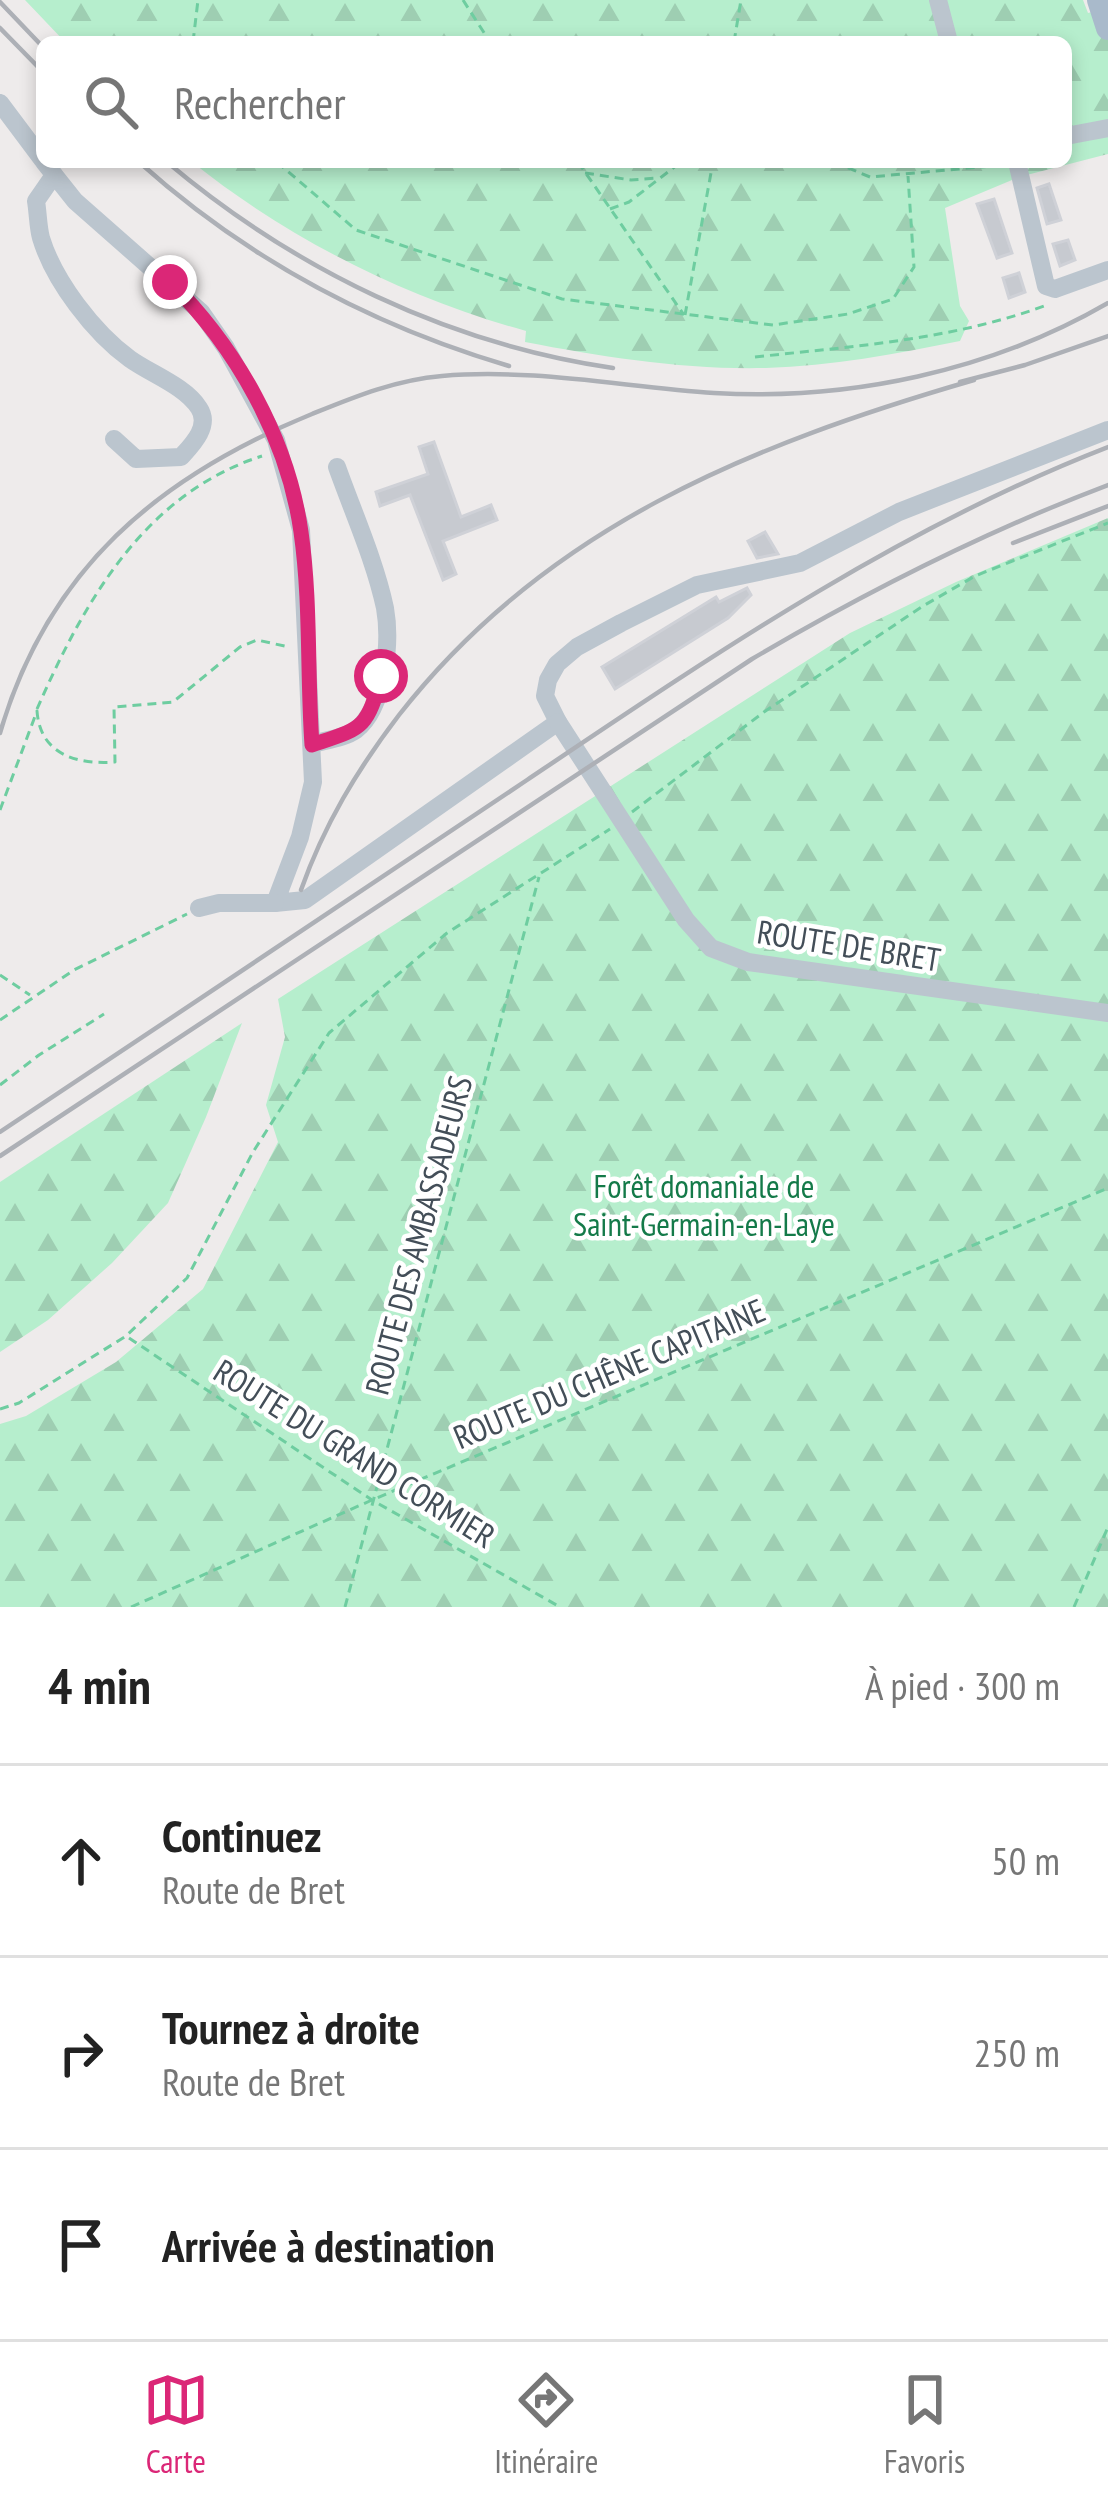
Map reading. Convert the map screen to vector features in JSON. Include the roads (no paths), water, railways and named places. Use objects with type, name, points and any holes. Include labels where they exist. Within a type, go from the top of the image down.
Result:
[{"type":"main road","points":[[1099,0],[1108,28]]},
{"type":"street","points":[[938,0],[947,36]]},
{"type":"street","points":[[0,103],[36,151]]},
{"type":"street","points":[[1072,135],[1108,128]]},
{"type":"street","points":[[46,168],[36,201],[41,239],[65,286],[126,357],[170,383],[200,409],[203,424],[181,457],[136,459],[115,439]]},
{"type":"street","points":[[49,168],[75,201],[201,312],[269,422],[301,530],[312,745],[309,806],[275,903]]},
{"type":"street","points":[[1018,168],[1046,286],[1054,289],[1108,270]]},
{"type":"street","name":"ROUTE DE BRET","points":[[1108,430],[899,512],[800,563],[698,585],[577,647],[556,664],[545,696],[686,920],[711,948],[748,962],[1108,1013]]},
{"type":"street","points":[[312,745],[351,734],[363,723],[374,703],[386,641],[385,608],[338,467]]},
{"type":"street","points":[[200,908],[305,899],[558,722]]},
{"type":"railway","points":[[0,2],[36,40]]},
{"type":"railway","points":[[0,28],[36,65]]},
{"type":"railway","points":[[146,168],[222,229],[312,285],[408,330],[509,366]]},
{"type":"railway","points":[[175,168],[267,236],[376,296],[492,341],[613,368]]},
{"type":"railway","points":[[0,733],[47,623],[116,536],[205,467],[343,401],[408,381],[476,374],[714,393],[816,392],[867,386],[1016,347],[1108,303]]},
{"type":"railway","points":[[960,382],[1108,336]]},
{"type":"railway","points":[[301,890],[331,821],[399,715],[457,649],[519,592],[658,501],[732,465],[810,433],[974,380]]},
{"type":"railway","points":[[0,1132],[737,641],[955,516],[1108,447]]},
{"type":"railway","points":[[0,1156],[752,659],[926,564],[1108,485]]},
{"type":"railway","points":[[1013,543],[1108,506]]},
{"type":"park label","name":"Forêt domaniale de Saint-Germain-en-Laye","points":[[704,1204]]}]
